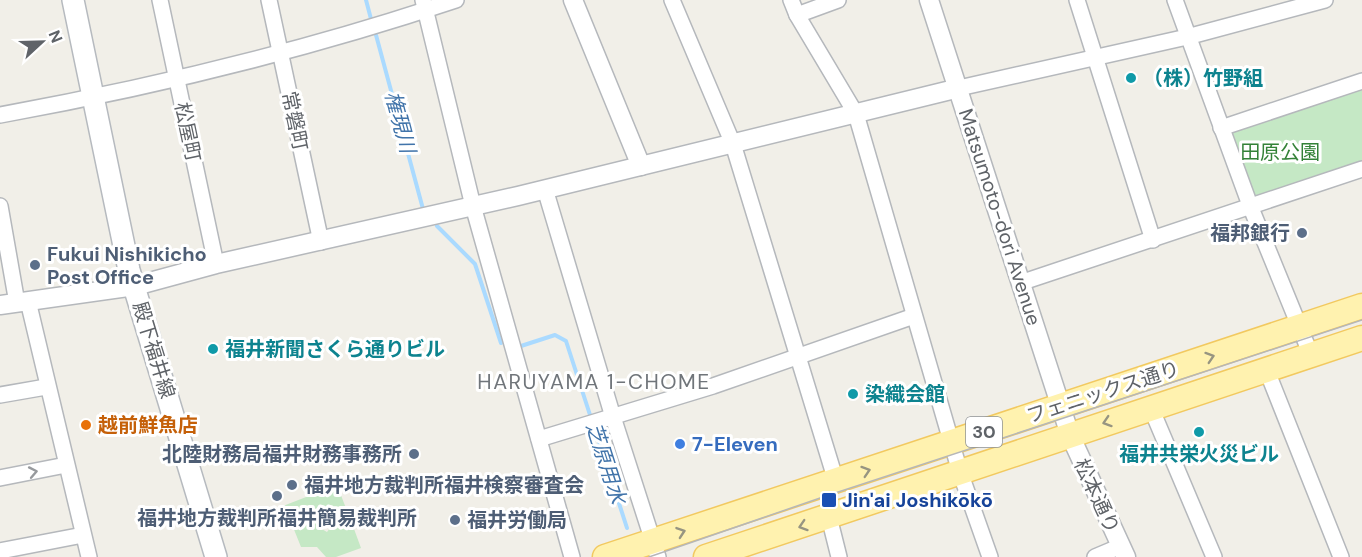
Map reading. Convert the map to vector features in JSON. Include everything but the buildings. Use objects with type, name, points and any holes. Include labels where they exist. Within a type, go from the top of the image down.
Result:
[{"type":"main road","name":"殿下福井線","points":[[73,0],[125,252],[216,557]]},
{"type":"main road","name":"フェニックス通り","points":[[605,557],[656,549],[836,481],[1362,306]]},
{"type":"main road","name":"フェニックス通り","points":[[706,557],[1362,338]]},
{"type":"street","name":"松屋町","points":[[160,0],[216,264]]},
{"type":"street","name":"常磐町","points":[[269,0],[321,242]]},
{"type":"street","points":[[0,115],[93,98],[281,54],[424,5],[456,0]]},
{"type":"street","points":[[573,0],[641,166]]},
{"type":"street","points":[[672,0],[733,144],[836,481]]},
{"type":"street","points":[[791,0],[797,15],[856,114],[960,472],[990,557]]},
{"type":"street","points":[[797,15],[838,0]]},
{"type":"street","name":"Matsumoto-dori Avenue","points":[[929,0],[1070,435]]},
{"type":"street","points":[[1077,0],[1153,240]]},
{"type":"street","points":[[1175,0],[1251,208],[1311,356]]},
{"type":"street","points":[[15,303],[135,286],[216,264],[321,242],[545,189],[959,88],[1187,37],[1280,6],[1325,0]]},
{"type":"street","points":[[424,5],[473,206],[572,557]]},
{"type":"street","points":[[1221,128],[1362,81]]},
{"type":"street","points":[[1020,283],[1251,208],[1362,169]]},
{"type":"street","points":[[545,189],[599,421],[656,549]]},
{"type":"street","points":[[0,206],[15,303],[46,387],[88,557]]},
{"type":"street","points":[[539,439],[797,357],[914,316]]},
{"type":"street","points":[[1267,371],[1341,557]]},
{"type":"street","points":[[0,395],[46,387]]},
{"type":"street","points":[[1151,408],[1214,557]]},
{"type":"street","name":"松本通り","points":[[1070,435],[1123,552]]},
{"type":"street","points":[[0,478],[66,465]]},
{"type":"street","points":[[829,517],[839,557]]},
{"type":"street","points":[[0,551],[83,535]]},
{"type":"street","points":[[1095,557],[1123,552]]},
{"type":"green space","name":"田原公園","points":[[1362,88],[1362,163],[1253,202],[1226,130]]},
{"type":"green space","points":[[337,485],[349,516],[332,522],[323,519],[319,523],[320,528],[327,532],[333,524],[350,518],[361,548],[336,557],[326,557],[317,547],[301,547],[289,517],[300,512],[298,506],[285,511],[283,506]]},
{"type":"waterway","name":"権現川","points":[[366,0],[371,19]]},
{"type":"waterway","name":"権現川","points":[[376,35],[423,209]]},
{"type":"waterway","name":"権現川","points":[[437,226],[475,264],[501,343]]},
{"type":"waterway","name":"芝原用水","points":[[521,346],[555,335],[566,341],[591,418]]},
{"type":"waterway","name":"芝原用水","points":[[594,426],[627,528]]},
{"type":"tram line","points":[[649,557],[823,497],[1362,320]]},
{"type":"place","name":"（株）竹野組","points":[[1131,78]]},
{"type":"place","name":"福邦銀行","points":[[1302,233]]},
{"type":"place","name":"Fukui Nishikicho Post Office","points":[[35,265]]},
{"type":"place","name":"福井新聞さくら通りビル","points":[[213,349]]},
{"type":"place","name":"染織会館","points":[[853,394]]},
{"type":"place","name":"越前鮮魚店","points":[[86,425]]},
{"type":"place","name":"福井共栄火災ビル","points":[[1199,432]]},
{"type":"place","name":"7-Eleven","points":[[680,444]]},
{"type":"place","name":"北陸財務局福井財務事務所","points":[[414,454]]},
{"type":"place","name":"福井地方裁判所福井検察審査会","points":[[292,485]]},
{"type":"place","name":"福井地方裁判所福井簡易裁判所","points":[[277,496]]},
{"type":"place","name":"Jin'ai Joshikōkō","points":[[829,500]]},
{"type":"place","name":"福井労働局","points":[[455,520]]},
{"type":"district","name":"HARUYAMA 1-CHOME","points":[[594,382]]}]
